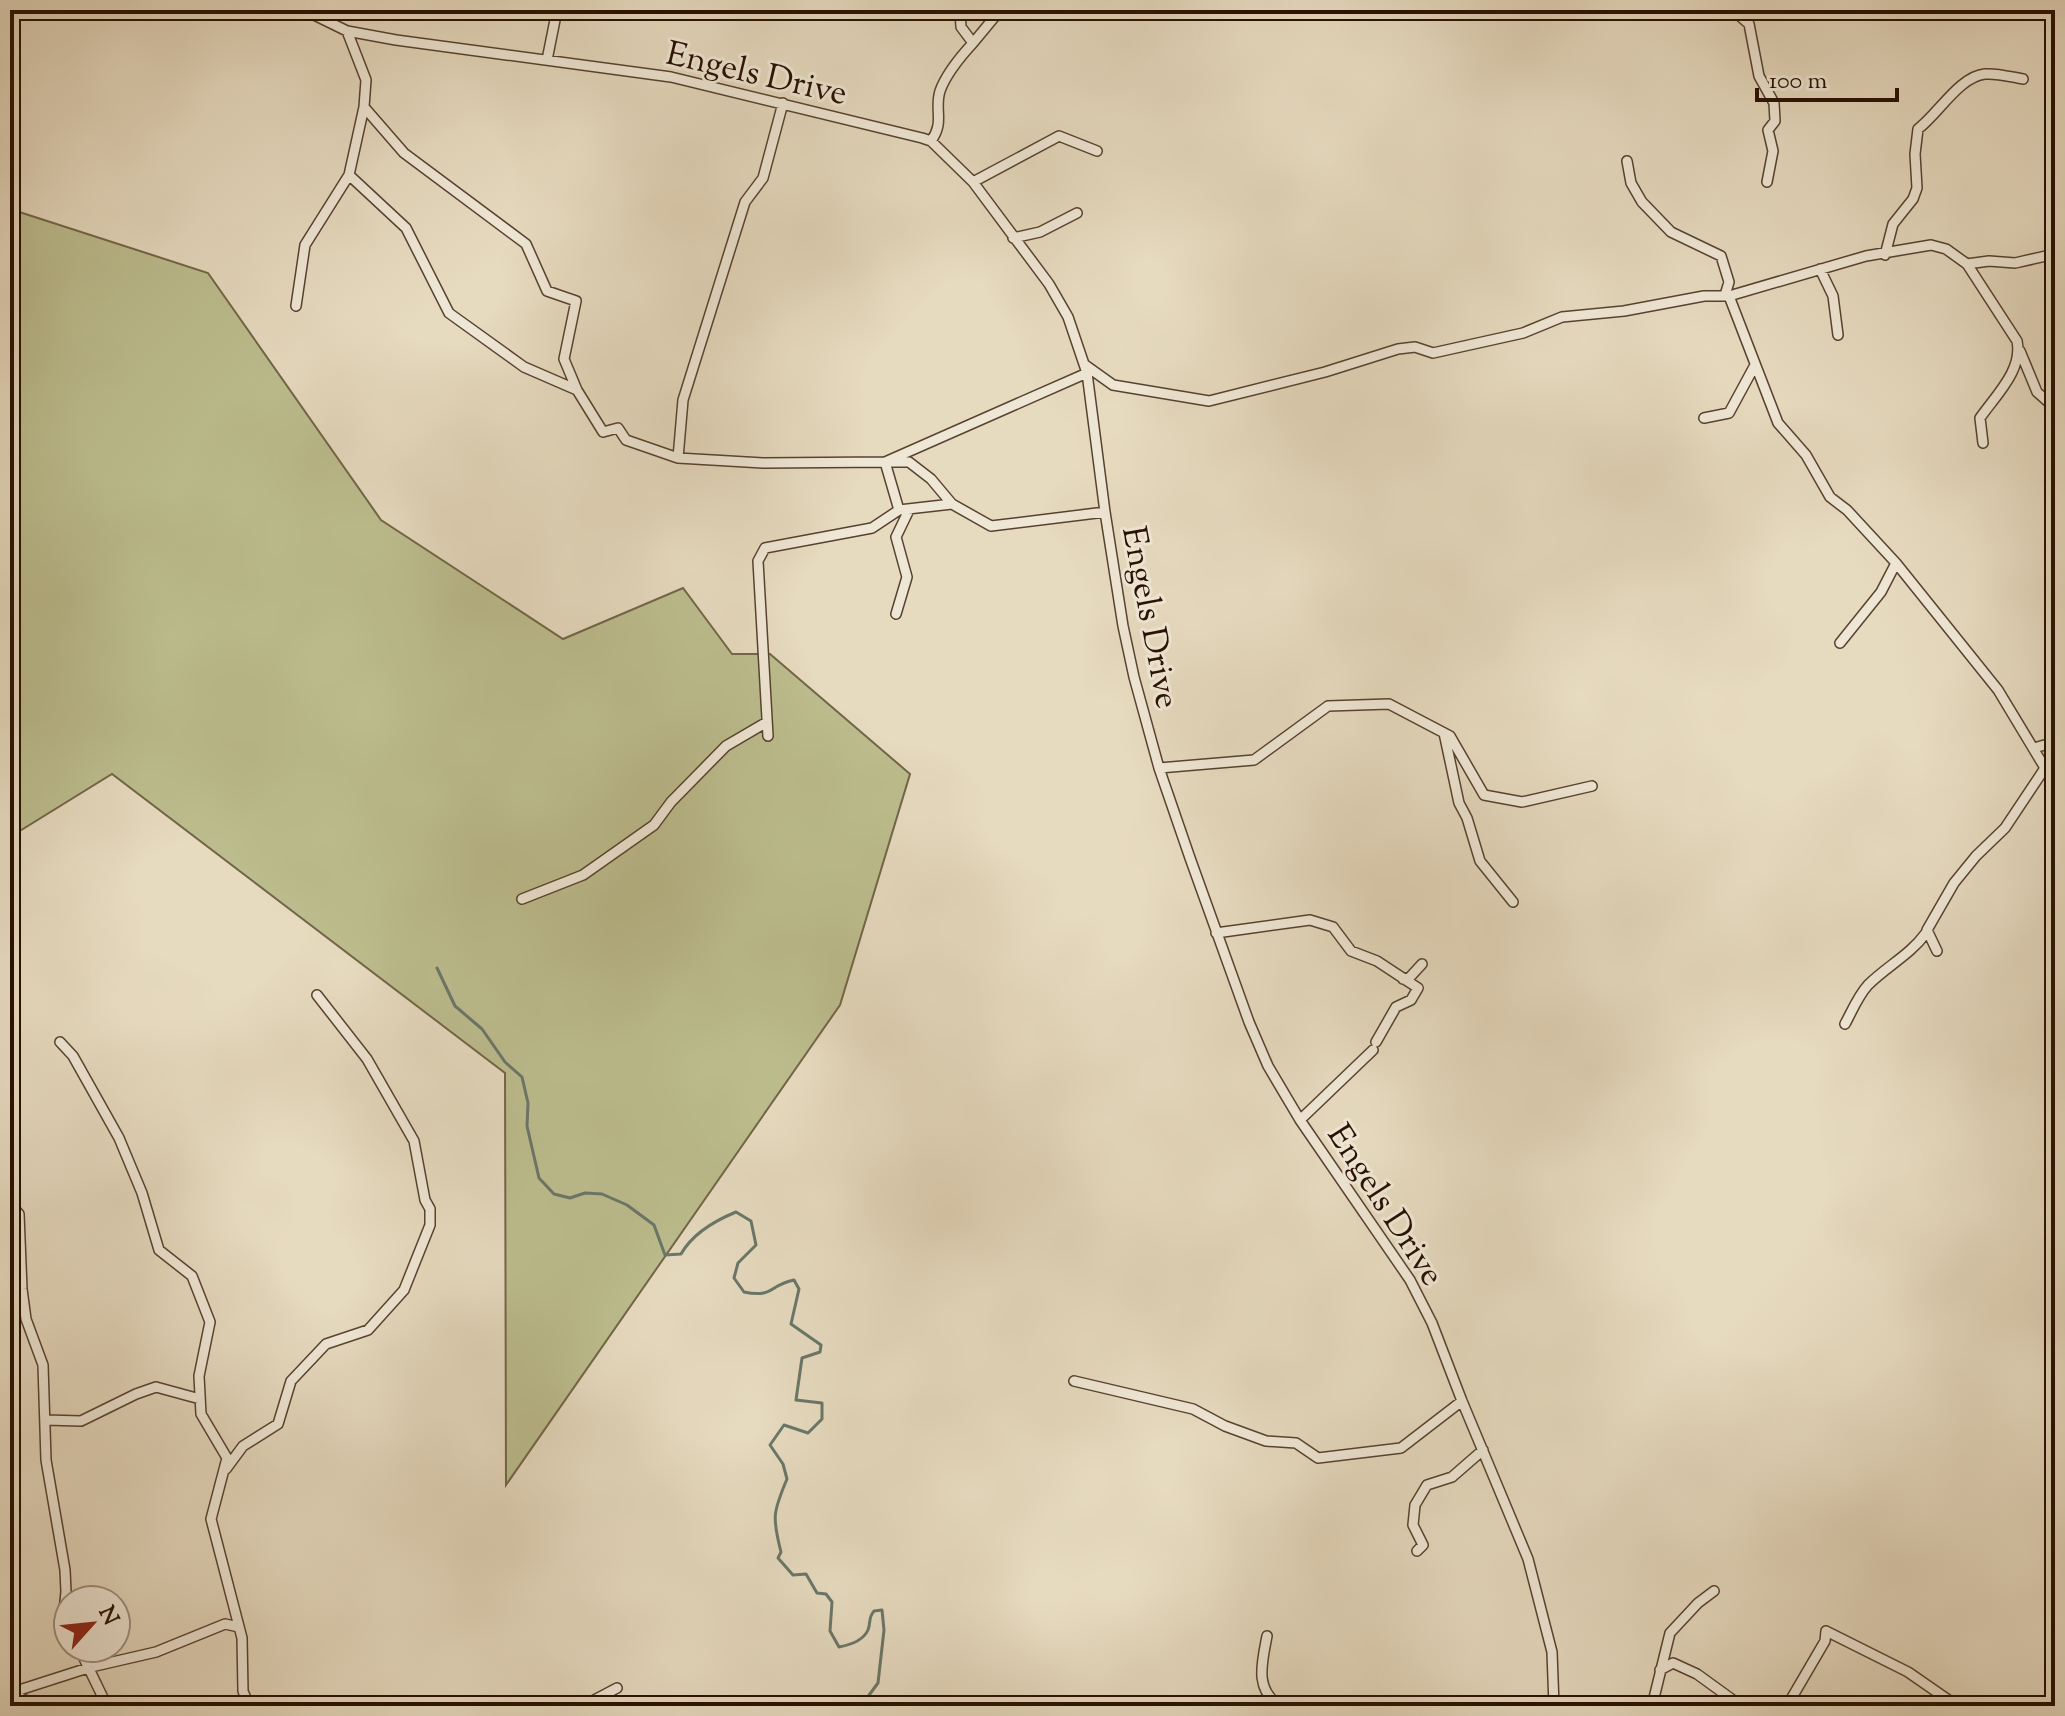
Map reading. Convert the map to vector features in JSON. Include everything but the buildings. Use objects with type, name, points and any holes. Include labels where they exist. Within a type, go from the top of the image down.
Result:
[{"type":"street","name":"Engels Drive","points":[[304,10],[347,31],[671,77],[931,141],[973,182],[1049,284],[1061,305],[1086,369],[1123,626],[1159,768],[1216,933],[1268,1066],[1300,1120],[1410,1280],[1432,1323],[1528,1559],[1552,1652],[1554,1706]]},
{"type":"street","points":[[547,60],[557,10]]},
{"type":"street","points":[[960,10],[961,27],[973,43]]},
{"type":"street","points":[[1733,10],[1749,24],[1759,76],[1774,103],[1775,121],[1768,130],[1773,151],[1767,182]]},
{"type":"street","points":[[931,141],[940,120],[940,92],[959,59],[997,14]]},
{"type":"street","points":[[296,306],[305,245],[349,175],[364,107],[366,80],[347,31]]},
{"type":"street","points":[[1885,255],[1893,224],[1913,199],[1917,188],[1915,154],[1918,129],[1930,120],[1967,78],[1985,74],[2023,79]]},
{"type":"street","points":[[678,458],[683,400],[745,202],[763,178],[783,103]]},
{"type":"street","points":[[364,107],[404,153],[526,244],[547,291],[576,301],[564,359],[577,390],[603,432],[618,428],[626,440],[678,458],[763,463],[909,462],[931,479],[952,504],[991,526],[1105,512]]},
{"type":"street","points":[[973,182],[1059,136],[1097,151]]},
{"type":"street","points":[[1627,161],[1631,183],[1642,202],[1671,232],[1721,256],[1729,282],[1727,296],[1778,423],[1806,455],[1830,497],[1847,510],[1896,563],[1998,690],[2055,787]]},
{"type":"street","points":[[349,175],[406,228],[449,313],[524,367],[577,390]]},
{"type":"street","points":[[1013,238],[1040,232],[1077,213]]},
{"type":"street","points":[[885,462],[1086,369],[1113,385],[1209,401],[1325,372],[1398,349],[1415,347],[1433,353],[1523,333],[1562,317],[1624,311],[1704,296],[1727,296],[1866,256],[1931,245],[1946,249],[1967,264],[2017,341],[2037,392],[2055,408]]},
{"type":"street","points":[[1967,264],[1989,261],[2015,263],[2055,254]]},
{"type":"street","points":[[1820,269],[1833,296],[1838,335]]},
{"type":"street","points":[[1983,443],[1980,418],[2018,364],[2017,341]]},
{"type":"street","points":[[1704,418],[1729,413],[1755,365]]},
{"type":"street","points":[[885,462],[904,510],[896,537],[907,577],[896,614]]},
{"type":"street","points":[[768,736],[758,561],[765,548],[872,528],[904,510],[952,504]]},
{"type":"street","points":[[1840,643],[1881,592],[1896,563]]},
{"type":"street","points":[[1159,768],[1254,760],[1328,706],[1389,704],[1450,736],[1484,795],[1522,802],[1592,786]]},
{"type":"street","points":[[522,899],[583,875],[642,834],[654,825],[671,802],[726,746],[767,722]]},
{"type":"street","points":[[1444,733],[1459,803],[1480,861],[1513,902]]},
{"type":"street","points":[[2034,748],[2055,742]]},
{"type":"street","points":[[1845,1024],[1868,986],[1915,949],[1954,883],[2005,828],[2045,768]]},
{"type":"street","points":[[1216,933],[1310,920],[1333,927],[1351,951],[1377,961],[1418,988],[1411,1000],[1396,1007],[1374,1046],[1300,1120]]},
{"type":"street","points":[[1926,933],[1937,951]]},
{"type":"street","points":[[1403,979],[1410,977],[1422,964]]},
{"type":"street","points":[[223,1473],[243,1446],[278,1424],[291,1381],[326,1344],[368,1330],[404,1290],[430,1225],[430,1209],[425,1200],[414,1141],[367,1059],[317,995]]},
{"type":"street","points":[[60,1042],[73,1056],[119,1138],[142,1193],[159,1250],[192,1276],[210,1322],[199,1376],[201,1414],[227,1458],[211,1519],[242,1638],[243,1691],[249,1706]]},
{"type":"street","points":[[10,1203],[19,1214],[26,1319],[43,1365],[46,1460],[66,1584]]},
{"type":"street","points":[[1074,1381],[1193,1409],[1225,1426],[1266,1441],[1296,1443],[1318,1458],[1401,1448],[1462,1401]]},
{"type":"street","points":[[45,1420],[81,1421],[156,1387],[200,1399]]},
{"type":"street","points":[[1417,1551],[1423,1545],[1413,1525],[1415,1505],[1427,1485],[1452,1477],[1483,1450]]},
{"type":"street","points":[[1652,1706],[1670,1633],[1714,1591]]},
{"type":"street","points":[[10,1693],[91,1667],[156,1652],[225,1624],[239,1627]]},
{"type":"street","points":[[1787,1706],[1825,1641],[1826,1631],[1908,1672],[1957,1706]]},
{"type":"street","points":[[1267,1636],[1262,1686],[1270,1699],[1280,1706]]},
{"type":"street","points":[[1660,1670],[1673,1663],[1697,1674],[1737,1703]]},
{"type":"street","points":[[89,1664],[107,1706]]},
{"type":"street","points":[[583,1706],[617,1688]]},
{"type":"street","points":[[10,1693],[38,1706]]},
{"type":"green space","points":[[10,209],[208,273],[381,520],[563,639],[683,588],[732,654],[770,654],[910,774],[840,1005],[506,1485],[505,1073],[112,774],[10,837]]},
{"type":"waterway","points":[[437,968],[455,1006],[482,1029],[505,1062],[522,1077],[528,1103],[527,1126],[539,1178],[554,1194],[570,1198],[585,1193],[602,1194],[627,1205],[654,1225],[665,1255],[681,1254],[705,1228],[736,1212],[751,1221],[756,1245],[738,1263],[734,1278],[744,1292],[766,1292],[794,1280],[799,1289],[791,1324],[821,1345],[820,1352],[802,1358],[796,1400],[822,1403],[822,1419],[808,1433],[784,1425],[770,1445],[783,1464],[787,1479],[775,1515],[781,1552],[778,1558],[793,1575],[806,1574],[817,1593],[826,1594],[832,1602],[830,1631],[839,1647],[863,1637],[872,1613],[882,1610],[884,1630],[878,1683],[861,1706]]}]
